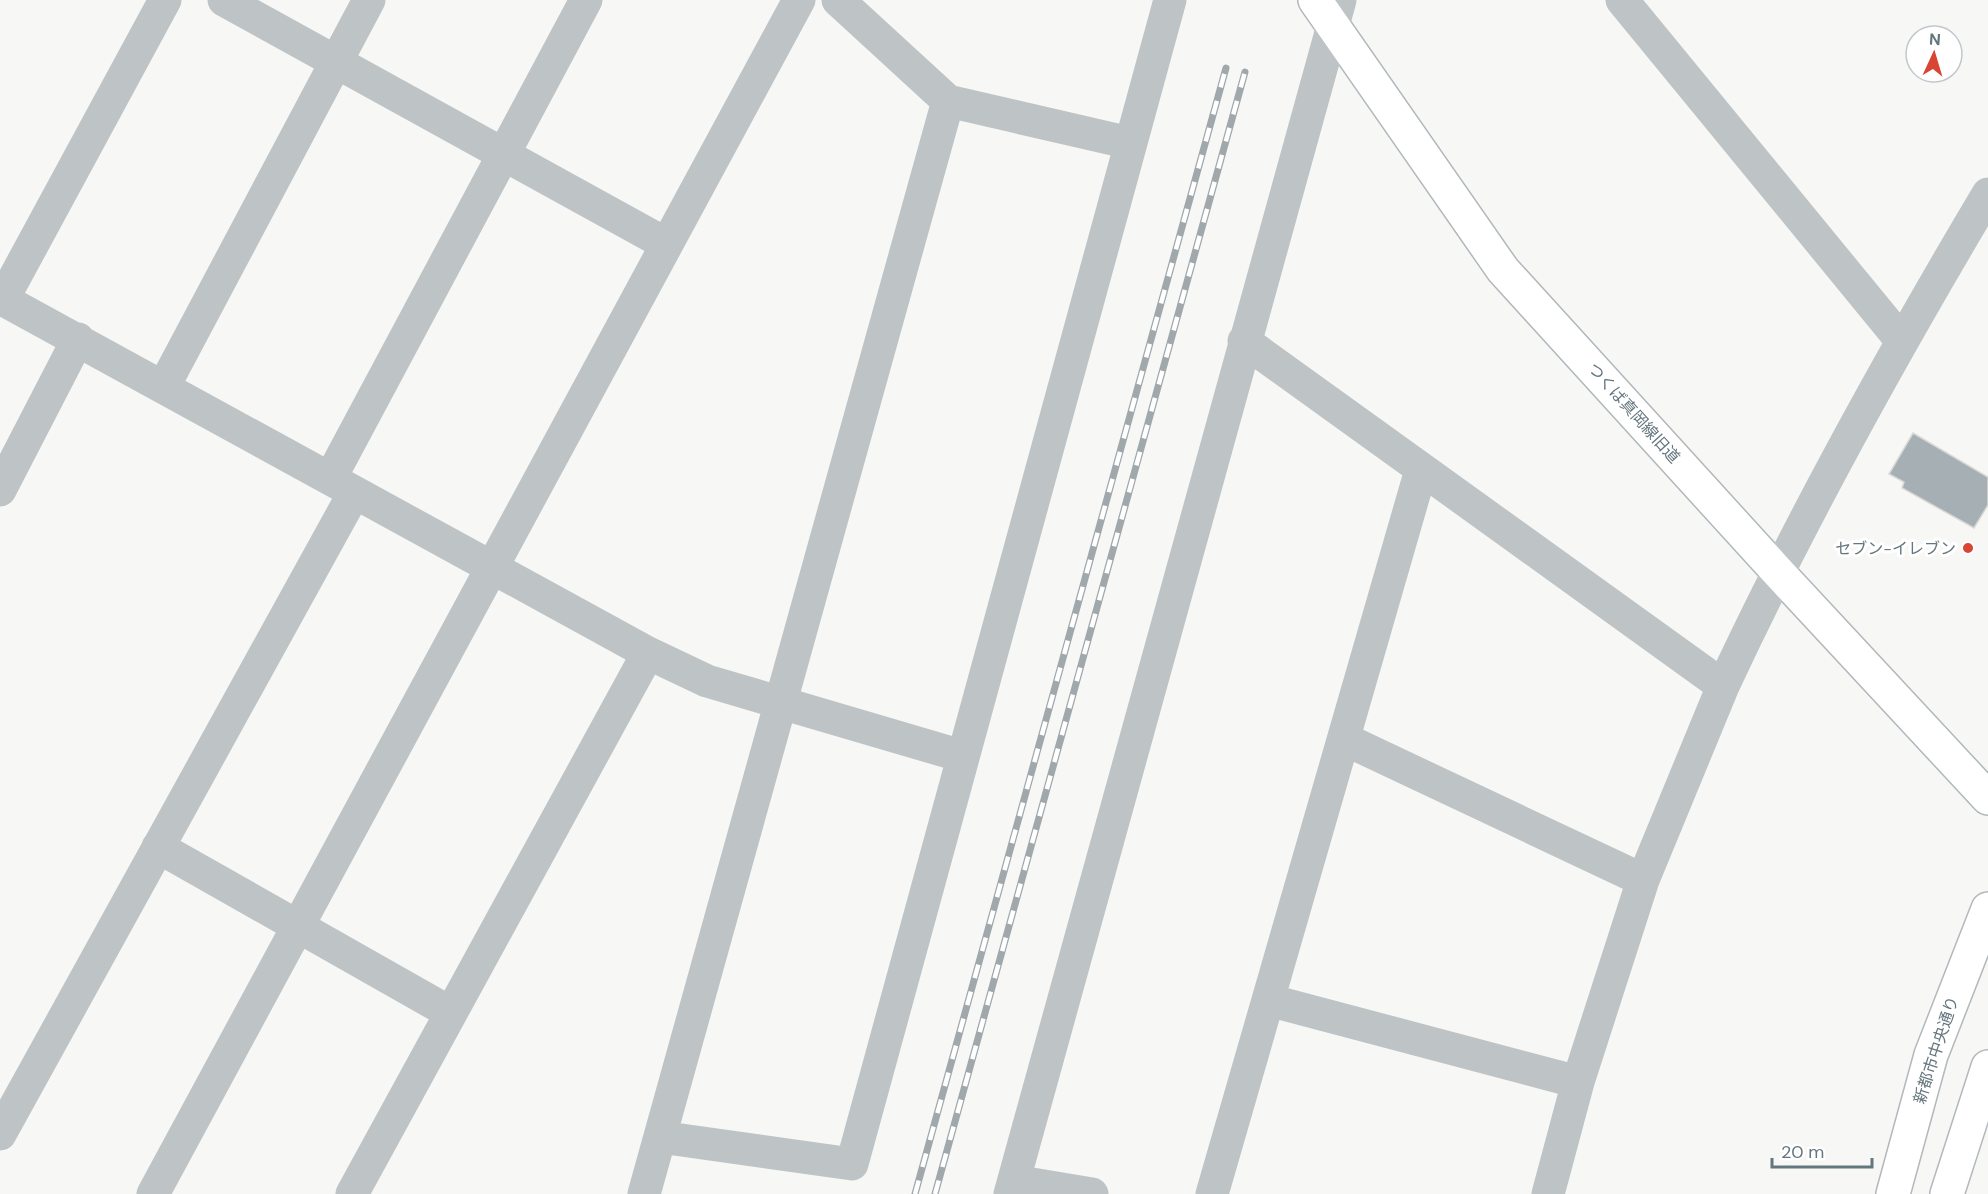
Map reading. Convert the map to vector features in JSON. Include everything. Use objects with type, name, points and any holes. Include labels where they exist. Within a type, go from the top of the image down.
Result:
[{"type":"street","points":[[165,0],[1,298],[648,652],[706,681],[962,756]]},
{"type":"street","points":[[224,0],[666,244]]},
{"type":"street","points":[[164,386],[369,0]]},
{"type":"street","points":[[0,1134],[158,848],[343,485],[504,154],[586,0]]},
{"type":"street","points":[[153,1194],[799,0]]},
{"type":"street","points":[[838,0],[948,101],[1130,142]]},
{"type":"street","points":[[660,1137],[852,1164],[1170,0]]},
{"type":"street","points":[[1622,0],[1901,340]]},
{"type":"street","points":[[1092,1194],[1012,1187],[1244,341],[1329,9]]},
{"type":"street","name":"つくば真岡線旧道","points":[[1329,9],[1503,270],[1777,571],[1988,798]]},
{"type":"street","points":[[644,1194],[948,101]]},
{"type":"street","points":[[1548,1194],[1578,1082],[1643,880],[1723,686],[1777,571],[1901,340],[1988,194]]},
{"type":"street","points":[[0,490],[78,339]]},
{"type":"street","points":[[1244,341],[1723,686]]},
{"type":"street","points":[[1212,1194],[1421,470]]},
{"type":"street","points":[[352,1194],[648,652]]},
{"type":"street","points":[[1344,739],[1643,880]]},
{"type":"street","points":[[158,848],[450,1013]]},
{"type":"street","name":"新都市中央通り","points":[[1893,1194],[1931,1054],[1988,909]]},
{"type":"street","points":[[1269,1000],[1578,1082]]},
{"type":"street","points":[[1947,1194],[1988,1067]]},
{"type":"building","points":[[1913,433],[1988,477],[1988,505],[1974,528],[1902,488],[1904,482],[1889,474]]},
{"type":"railway","points":[[915,1194],[1226,68]]},
{"type":"railway","points":[[935,1194],[1245,72]]},
{"type":"place","name":"セブン-イレブン","points":[[1968,548]]}]
